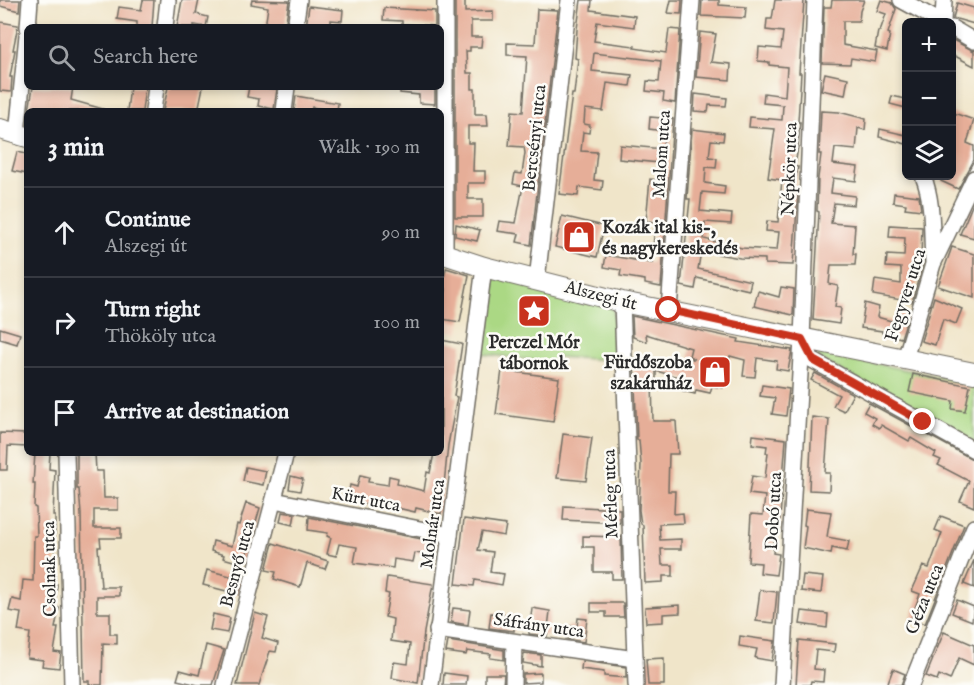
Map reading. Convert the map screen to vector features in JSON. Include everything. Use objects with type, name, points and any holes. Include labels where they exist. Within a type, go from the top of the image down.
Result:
[{"type":"main road","name":"Alszegi út","points":[[444,254],[484,267],[622,302],[974,373]]},
{"type":"street","points":[[28,24],[30,0]]},
{"type":"street","points":[[165,24],[168,0]]},
{"type":"street","points":[[295,24],[299,0]]},
{"type":"street","points":[[444,127],[445,0]]},
{"type":"street","name":"Bercsényi utca","points":[[537,280],[569,0]]},
{"type":"street","name":"Malom utca","points":[[669,310],[692,0]]},
{"type":"street","name":"Népkör utca","points":[[802,339],[815,0]]},
{"type":"street","points":[[901,0],[935,18]]},
{"type":"street","points":[[942,18],[944,0]]},
{"type":"street","points":[[956,31],[974,41]]},
{"type":"street","points":[[15,133],[24,60]]},
{"type":"street","points":[[153,108],[156,90]]},
{"type":"street","points":[[284,108],[287,90]]},
{"type":"street","name":"Fegyver utca","points":[[905,359],[933,264],[974,178]]},
{"type":"street","points":[[925,180],[932,209],[933,264]]},
{"type":"street","name":"Molnár utca","points":[[431,685],[484,267]]},
{"type":"street","name":"Mérleg utca","points":[[622,302],[636,685]]},
{"type":"street","points":[[802,339],[813,360],[974,450]]},
{"type":"street","name":"Dobó utca","points":[[782,685],[802,339]]},
{"type":"street","name":"Csolnak utca","points":[[66,456],[72,685]]},
{"type":"street","name":"Besnyő utca","points":[[225,685],[284,456]]},
{"type":"street","name":"Kürt utca","points":[[274,500],[450,535]]},
{"type":"street","name":"Géza utca","points":[[911,685],[974,527]]},
{"type":"street","name":"Sáfrány utca","points":[[437,630],[635,659]]},
{"type":"street","points":[[513,685],[514,642]]},
{"type":"shaded area","points":[[444,268],[469,272],[459,333],[444,330]]},
{"type":"green space","points":[[486,274],[613,303],[616,360],[555,357],[554,363],[476,353]]},
{"type":"green space","points":[[815,351],[974,384],[974,444],[820,359]]},
{"type":"building","points":[[0,0],[20,0],[19,11],[0,6]]},
{"type":"building","points":[[143,0],[154,0],[152,24],[137,24],[137,22],[117,19],[119,7],[141,10]]},
{"type":"building","points":[[182,0],[199,0],[196,14],[208,17],[207,24],[178,24]]},
{"type":"building","points":[[252,0],[289,1],[285,24],[265,24],[268,7],[251,4]]},
{"type":"building","points":[[455,0],[465,0],[465,12],[493,11],[493,21],[471,21],[471,37],[482,37],[481,47],[470,47],[470,51],[466,51],[467,73],[472,73],[472,89],[475,89],[475,114],[487,114],[488,126],[468,126],[468,143],[474,143],[473,171],[485,171],[485,183],[468,183],[468,199],[483,199],[483,217],[455,217]]},
{"type":"building","points":[[581,0],[592,0],[591,10],[635,16],[634,27],[597,22],[594,41],[635,46],[634,48],[666,53],[669,29],[680,30],[675,103],[663,101],[664,93],[646,91],[647,81],[659,82],[661,61],[594,53],[592,71],[632,75],[630,86],[607,83],[603,111],[585,109],[584,124],[590,125],[589,133],[583,132],[581,151],[597,152],[594,180],[603,181],[602,190],[579,187],[578,196],[559,194],[578,59],[575,58]]},
{"type":"building","points":[[671,0],[682,0],[681,14],[668,13]]},
{"type":"building","points":[[702,0],[719,0],[719,5],[746,7],[745,18],[701,16]]},
{"type":"building","points":[[775,0],[804,0],[799,73],[801,73],[798,122],[800,122],[795,167],[798,167],[793,193],[798,193],[793,265],[765,264],[765,259],[740,258],[701,251],[698,269],[751,281],[749,290],[697,278],[695,289],[681,286],[690,199],[687,199],[692,129],[724,133],[723,141],[711,140],[709,157],[717,158],[716,168],[706,167],[705,183],[725,186],[724,194],[702,192],[700,211],[732,214],[731,224],[705,222],[704,239],[742,248],[777,250],[779,232],[766,231],[767,221],[778,222],[782,180],[768,178],[775,129],[749,127],[750,117],[782,120],[783,105],[763,103],[764,93],[785,96],[787,67],[758,61],[759,47],[781,49],[783,32],[766,30],[767,19],[772,19]]},
{"type":"building","points":[[832,0],[864,0],[859,21],[843,21],[843,45],[877,51],[875,62],[851,58],[850,64],[822,63],[824,7],[831,7]]},
{"type":"building","points":[[881,0],[892,3],[896,9],[888,33],[890,34],[887,51],[875,48],[878,31],[880,31],[886,14],[877,11]]},
{"type":"building","points":[[957,3],[974,8],[974,24],[953,18]]},
{"type":"building","points":[[309,6],[343,10],[342,21],[331,20],[331,24],[306,24]]},
{"type":"building","points":[[384,8],[435,11],[435,24],[402,24],[402,21],[383,20]]},
{"type":"building","points":[[537,9],[558,10],[531,245],[517,242],[519,234],[497,231],[499,221],[516,223],[523,186],[513,184],[515,173],[522,174],[525,153],[524,147],[509,146],[512,111],[523,112],[527,56],[507,55],[507,43],[535,44]]},
{"type":"building","points":[[0,22],[18,25],[10,77],[12,77],[11,92],[0,91]]},
{"type":"building","points":[[700,32],[716,34],[711,62],[731,64],[730,80],[696,77]]},
{"type":"building","points":[[956,42],[974,51],[974,66],[956,57]]},
{"type":"building","points":[[825,73],[848,78],[845,95],[821,90]]},
{"type":"building","points":[[32,90],[73,90],[71,100],[99,108],[30,108]]},
{"type":"building","points":[[130,90],[145,90],[142,108],[127,108]]},
{"type":"building","points":[[167,90],[202,90],[199,108],[164,108]]},
{"type":"building","points":[[248,90],[277,90],[274,108],[258,106],[259,99],[247,97]]},
{"type":"building","points":[[400,90],[435,90],[435,104],[419,103],[419,95],[400,93]]},
{"type":"building","points":[[695,94],[727,98],[726,106],[709,105],[708,112],[694,111]]},
{"type":"building","points":[[296,96],[338,103],[337,108],[294,108]]},
{"type":"building","points":[[892,96],[902,98],[902,107],[890,104]]},
{"type":"building","points":[[821,111],[839,112],[866,119],[865,130],[858,128],[856,150],[835,148],[833,164],[858,167],[856,181],[833,178],[831,193],[855,196],[854,205],[834,203],[831,223],[855,225],[853,254],[856,254],[855,265],[831,265],[829,284],[838,286],[835,307],[841,308],[839,324],[813,320],[819,212],[817,211]]},
{"type":"building","points":[[956,114],[974,120],[967,143],[974,146],[974,160],[958,189],[941,181],[956,180]]},
{"type":"building","points":[[650,117],[673,119],[661,287],[645,284],[645,280],[620,276],[621,270],[604,267],[606,255],[652,263],[655,222],[646,221],[650,179],[658,180],[659,163],[619,159],[620,145],[663,149],[664,131],[649,129]]},
{"type":"building","points":[[880,129],[902,134],[902,143],[879,137]]},
{"type":"building","points":[[17,152],[24,153],[24,173],[12,171]]},
{"type":"building","points":[[894,193],[919,196],[921,210],[905,208],[906,204],[893,202]]},
{"type":"building","points":[[974,201],[974,238],[960,234]]},
{"type":"building","name":"Kozák ital kis-, és nagykereskedés","points":[[562,216],[604,226],[597,257],[555,247]]},
{"type":"building","points":[[456,224],[480,230],[477,241],[455,236]]},
{"type":"building","points":[[890,225],[922,227],[921,258],[923,262],[912,302],[873,295],[875,280],[901,284],[901,268],[886,267],[887,255],[904,256],[905,238],[889,237]]},
{"type":"building","points":[[952,247],[974,254],[974,298],[938,286]]},
{"type":"building","points":[[446,268],[469,275],[460,322],[444,319],[446,289],[444,288]]},
{"type":"building","points":[[781,287],[794,289],[793,315],[754,306],[758,291],[779,297]]},
{"type":"building","points":[[934,297],[962,309],[956,324],[943,319],[935,345],[921,341]]},
{"type":"building","points":[[865,303],[879,307],[877,317],[895,322],[898,313],[908,316],[901,338],[882,333],[882,331],[861,328]]},
{"type":"building","points":[[632,316],[739,339],[738,342],[792,350],[788,371],[776,369],[777,361],[757,358],[755,377],[743,376],[745,360],[730,356],[723,388],[712,386],[710,393],[696,390],[695,394],[683,391],[686,379],[656,371],[656,380],[652,380],[653,421],[676,421],[678,454],[669,454],[668,491],[675,491],[674,514],[683,513],[684,523],[659,524],[660,540],[681,539],[681,549],[661,549],[662,565],[673,565],[673,576],[663,576],[663,582],[645,583],[643,525],[639,510],[641,464],[639,440],[637,440],[634,358],[655,359],[686,366],[688,359],[695,359],[689,356],[691,348],[646,334],[647,342],[633,337]]},
{"type":"building","points":[[0,328],[20,334],[17,344],[0,339]]},
{"type":"building","points":[[444,341],[462,344],[441,514],[416,508],[415,512],[347,501],[350,485],[357,487],[360,475],[369,477],[368,482],[388,485],[389,476],[398,478],[397,484],[424,491],[427,472],[430,473],[433,456],[444,456]]},
{"type":"building","points":[[502,370],[559,378],[553,422],[496,414]]},
{"type":"building","points":[[815,373],[853,394],[844,411],[833,406],[839,395],[811,380]]},
{"type":"building","points":[[913,374],[970,386],[965,411],[952,409],[953,401],[909,392]]},
{"type":"building","points":[[762,385],[789,389],[786,416],[772,414],[775,398],[760,396]]},
{"type":"building","points":[[869,403],[974,460],[974,507],[960,501],[969,481],[938,465],[941,460],[934,457],[936,453],[911,438],[909,441],[881,425],[879,428],[872,424],[875,418],[864,412]]},
{"type":"building","points":[[812,417],[829,419],[825,473],[830,473],[829,491],[809,490]]},
{"type":"building","points":[[0,433],[24,434],[24,447],[8,446],[7,470],[0,470]]},
{"type":"building","points":[[563,434],[592,438],[586,481],[557,478]]},
{"type":"building","points":[[753,435],[786,439],[779,531],[775,530],[773,553],[779,554],[776,575],[760,573],[761,563],[748,562],[751,514],[763,515],[765,496],[749,494],[752,476],[765,478],[768,453],[766,453],[767,446],[752,444]]},
{"type":"building","points":[[35,456],[50,456],[49,469],[55,470],[53,516],[55,516],[55,584],[57,584],[55,607],[59,608],[54,652],[61,653],[59,668],[42,666],[43,660],[27,658],[30,633],[18,631],[21,613],[9,611],[12,599],[21,601],[23,580],[33,581],[34,536],[37,536],[36,508],[34,507],[35,484],[33,484]]},
{"type":"building","points":[[77,456],[95,456],[96,471],[103,471],[104,498],[118,498],[118,510],[94,510],[94,528],[121,528],[121,538],[100,538],[101,547],[98,547],[101,587],[119,587],[119,596],[97,596],[97,613],[110,613],[110,634],[117,634],[117,644],[103,643],[102,685],[89,685],[89,681],[84,681],[81,514],[79,489],[77,489]]},
{"type":"building","points":[[246,467],[266,471],[263,485],[243,481]]},
{"type":"building","points":[[291,476],[303,479],[300,491],[289,489]]},
{"type":"building","points":[[246,503],[260,508],[244,564],[223,558],[224,555],[211,551],[213,541],[232,546],[237,524],[239,525]]},
{"type":"building","points":[[564,506],[620,509],[620,523],[563,520]]},
{"type":"building","points":[[806,509],[831,512],[827,537],[849,541],[847,551],[832,548],[831,554],[803,548]]},
{"type":"building","points":[[282,512],[295,514],[293,525],[280,522]]},
{"type":"building","points":[[941,516],[964,525],[925,624],[911,619],[920,594],[912,591],[923,566],[929,568],[942,533],[935,530]]},
{"type":"building","points":[[309,517],[437,542],[434,556],[415,553],[413,562],[394,559],[393,568],[354,563],[357,547],[339,544],[336,556],[327,554],[331,538],[327,536],[328,533],[308,530]]},
{"type":"building","points":[[464,519],[506,525],[504,536],[482,532],[478,550],[493,552],[490,572],[504,574],[502,585],[475,580],[474,586],[456,584]]},
{"type":"building","points":[[583,536],[621,537],[622,579],[612,579],[612,572],[594,572],[594,547],[583,547]]},
{"type":"building","points":[[273,543],[328,561],[325,569],[307,563],[300,587],[274,579],[276,572],[266,570]]},
{"type":"building","points":[[974,560],[974,588],[964,584]]},
{"type":"building","points":[[207,570],[242,579],[238,594],[203,585]]},
{"type":"building","points":[[803,575],[823,577],[821,593],[801,591]]},
{"type":"building","points":[[387,577],[433,584],[418,683],[392,678],[394,662],[408,664],[410,644],[391,641],[393,619],[385,617],[389,594],[385,593]]},
{"type":"building","points":[[760,590],[777,592],[774,623],[756,621]]},
{"type":"building","points":[[957,600],[974,607],[972,621],[952,613]]},
{"type":"building","points":[[591,603],[623,603],[624,617],[606,617],[606,612],[591,612]]},
{"type":"building","points":[[680,605],[680,613],[663,614],[663,622],[646,623],[645,607]]},
{"type":"building","points":[[453,608],[470,610],[468,625],[451,622]]},
{"type":"building","points":[[532,608],[550,611],[547,636],[529,634]]},
{"type":"building","points":[[802,611],[828,614],[827,628],[800,624]]},
{"type":"building","points":[[255,613],[268,617],[262,638],[278,643],[276,652],[270,651],[259,685],[237,685]]},
{"type":"building","points":[[491,613],[516,616],[514,631],[489,628]]},
{"type":"building","points":[[213,614],[230,618],[227,633],[210,630]]},
{"type":"building","points":[[578,618],[587,619],[584,642],[566,639],[568,626],[577,627]]},
{"type":"building","points":[[944,632],[974,645],[974,665],[959,658],[950,680],[939,675],[937,680],[926,676]]},
{"type":"building","points":[[740,636],[775,641],[772,661],[755,658],[757,649],[739,646]]},
{"type":"building","points":[[799,640],[835,644],[834,652],[816,650],[814,669],[824,670],[823,682],[811,681],[810,685],[796,685]]},
{"type":"building","points":[[448,641],[504,650],[504,660],[490,658],[491,654],[467,651],[466,655],[446,652]]},
{"type":"building","points":[[206,645],[224,650],[213,685],[198,685],[177,680],[180,670],[199,675]]},
{"type":"building","points":[[524,653],[541,655],[541,666],[523,663]]},
{"type":"building","points":[[664,658],[664,685],[648,685],[646,659]]},
{"type":"building","points":[[582,661],[626,667],[626,678],[604,676],[604,672],[581,669]]},
{"type":"building","points":[[893,669],[905,674],[901,685],[887,685]]},
{"type":"building","points":[[444,673],[467,676],[466,685],[443,685]]},
{"type":"building","points":[[541,673],[541,682],[523,683],[523,674]]},
{"type":"building","points":[[485,674],[504,674],[503,685],[485,684]]},
{"type":"place","name":"Kozák ital kis-, és nagykereskedés","points":[[579,237]]},
{"type":"place","name":"Perczel Mór tábornok","points":[[534,311]]},
{"type":"place","name":"Fürdőszoba szakáruház","points":[[715,372]]},
{"type":"route","points":[[669,310],[802,339],[813,360],[923,422]]}]
